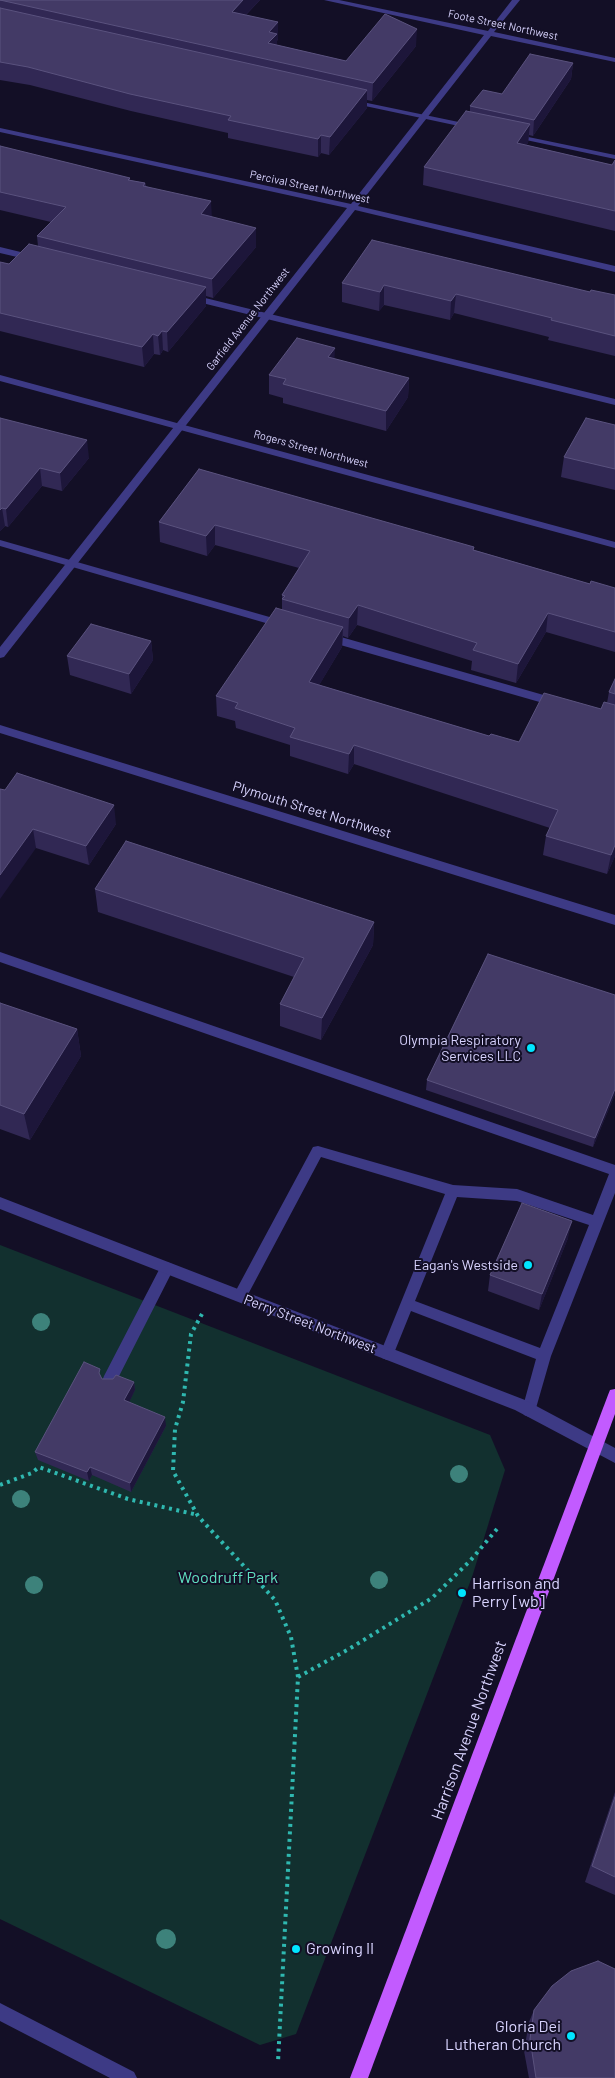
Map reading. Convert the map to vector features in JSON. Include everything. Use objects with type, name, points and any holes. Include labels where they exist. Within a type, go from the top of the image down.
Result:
[{"type":"main road","name":"Harrison Avenue Northwest","points":[[359,2078],[615,1395]]},
{"type":"street","name":"Foote Street Northwest","points":[[328,0],[615,60]]},
{"type":"street","name":"Garfield Avenue Northwest","points":[[0,654],[516,0]]},
{"type":"street","points":[[347,100],[479,128]]},
{"type":"street","name":"Percival Street Northwest","points":[[0,130],[353,207],[615,268]]},
{"type":"street","points":[[498,132],[615,157]]},
{"type":"street","points":[[0,250],[48,262]]},
{"type":"street","points":[[181,294],[615,402]]},
{"type":"street","name":"Rogers Street Northwest","points":[[0,378],[615,545]]},
{"type":"street","points":[[0,543],[293,627]]},
{"type":"street","points":[[312,633],[568,706]]},
{"type":"street","name":"Plymouth Street Northwest","points":[[0,729],[615,920]]},
{"type":"street","points":[[0,957],[615,1171]]},
{"type":"street","points":[[240,1296],[318,1152],[453,1191],[517,1195],[597,1222]]},
{"type":"street","points":[[529,1410],[544,1356],[615,1176]]},
{"type":"street","points":[[388,1354],[453,1191]]},
{"type":"street","name":"Perry Street Northwest","points":[[0,1203],[529,1410],[615,1456]]},
{"type":"street","points":[[109,1380],[167,1268]]},
{"type":"street","points":[[408,1304],[544,1356]]},
{"type":"street","points":[[0,2012],[128,2078]]},
{"type":"path","points":[[202,1314],[191,1334],[183,1402],[175,1428],[173,1471],[198,1516],[275,1600],[290,1637],[298,1677],[278,2062]]},
{"type":"path","points":[[0,1485],[32,1473],[38,1467],[128,1499],[198,1516]]},
{"type":"path","points":[[298,1677],[349,1649],[432,1598],[470,1561],[497,1529]]},
{"type":"green space","name":"Woodruff Park","points":[[0,1245],[490,1435],[505,1470],[472,1577],[296,2034],[260,2045],[0,1919]]},
{"type":"building","points":[[0,0],[243,0],[232,12],[278,22],[269,32],[277,34],[268,43],[346,61],[385,14],[417,29],[373,83]]},
{"type":"building","points":[[0,8],[367,90],[330,137],[321,135],[318,139],[228,120],[231,116],[130,94],[28,67],[0,62]]},
{"type":"building","points":[[530,54],[573,63],[534,120],[470,106],[483,90],[502,94]]},
{"type":"building","points":[[466,111],[530,124],[517,143],[612,165],[615,160],[615,211],[424,167]]},
{"type":"building","points":[[0,146],[130,178],[128,180],[145,183],[143,186],[211,201],[201,214],[256,228],[212,279],[37,236],[66,207],[0,192]]},
{"type":"building","points":[[372,240],[590,292],[591,290],[615,295],[615,336],[456,294],[451,301],[384,285],[380,292],[342,283]]},
{"type":"building","points":[[29,244],[206,287],[167,332],[162,331],[158,336],[153,334],[142,347],[0,313],[0,262],[9,264]]},
{"type":"building","points":[[297,338],[335,348],[328,357],[409,378],[386,411],[283,384],[286,379],[269,375]]},
{"type":"building","points":[[0,418],[87,440],[60,473],[40,468],[6,509],[2,508],[0,510]]},
{"type":"building","points":[[586,418],[615,425],[615,469],[564,457]]},
{"type":"building","points":[[199,469],[474,547],[473,550],[590,584],[591,581],[615,588],[615,632],[548,613],[518,664],[473,650],[477,643],[358,605],[349,618],[282,599],[285,596],[282,595],[310,551],[215,525],[206,536],[159,522]]},
{"type":"building","points":[[276,608],[343,627],[309,682],[489,736],[491,734],[519,742],[544,693],[601,709],[604,702],[615,705],[615,845],[611,855],[546,836],[558,810],[354,745],[349,754],[290,737],[295,728],[235,708],[238,703],[216,696]]},
{"type":"building","points":[[91,624],[151,641],[129,674],[67,656]]},
{"type":"building","points":[[615,679],[615,694],[609,692]]},
{"type":"building","points":[[17,773],[114,805],[86,846],[33,829],[0,875],[0,789],[5,790]]},
{"type":"building","points":[[126,841],[374,922],[322,1018],[280,1004],[304,958],[95,889]]},
{"type":"building","name":"Olympia Respiratory Services LLC","points":[[488,954],[615,995],[615,1089],[595,1138],[427,1080]]},
{"type":"building","points":[[0,1003],[77,1029],[24,1114],[0,1105]]},
{"type":"building","name":"Eagan's Westside","points":[[522,1203],[572,1221],[542,1294],[490,1275]]},
{"type":"building","points":[[84,1362],[100,1369],[99,1373],[102,1379],[113,1379],[116,1375],[134,1382],[124,1400],[165,1417],[130,1483],[90,1467],[87,1472],[35,1452]]},
{"type":"building","points":[[615,1797],[615,1877],[592,1866]]},
{"type":"building","name":"Gloria Dei Lutheran Church","points":[[598,1961],[615,1969],[615,2078],[536,2078],[530,2039],[534,2010],[552,1986],[571,1971]]},
{"type":"place","name":"Olympia Respiratory Services LLC","points":[[531,1048]]},
{"type":"place","name":"Eagan's Westside","points":[[528,1265]]},
{"type":"place","name":"Harrison and Perry [wb]","points":[[462,1593]]},
{"type":"place","name":"Growing II","points":[[296,1949]]},
{"type":"place","name":"Gloria Dei Lutheran Church","points":[[571,2036]]}]
